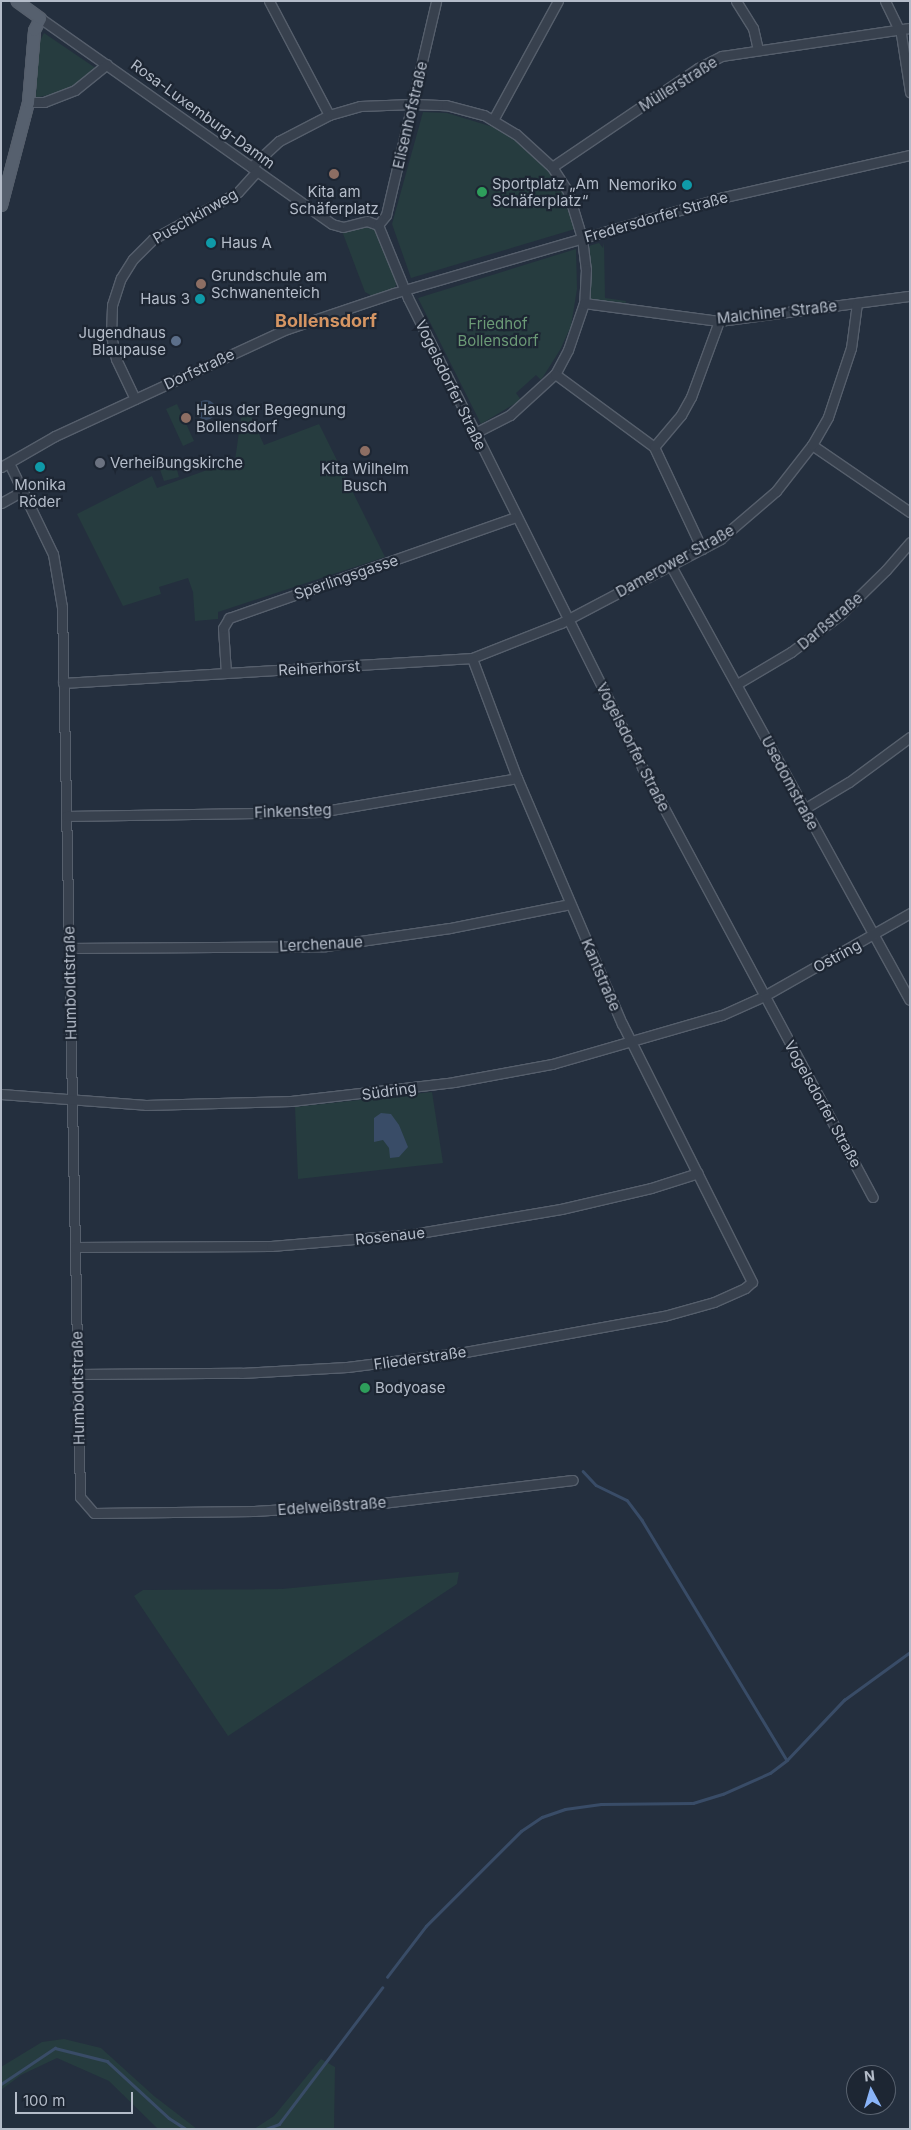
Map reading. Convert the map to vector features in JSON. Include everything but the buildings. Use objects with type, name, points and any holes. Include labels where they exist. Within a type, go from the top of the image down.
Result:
[{"type":"main road","name":"Rosa-Luxemburg-Damm","points":[[17,1],[40,18]]},
{"type":"main road","points":[[1,205],[5,176],[28,102],[34,30],[40,18]]},
{"type":"street","points":[[269,1],[329,115]]},
{"type":"street","name":"Elisenhofstraße","points":[[378,225],[386,215],[436,1]]},
{"type":"street","points":[[493,120],[558,1]]},
{"type":"street","points":[[736,1],[753,28],[758,49]]},
{"type":"street","points":[[885,1],[899,30],[910,92]]},
{"type":"street","name":"Rosa-Luxemburg-Damm","points":[[40,18],[332,224],[343,227],[367,221],[378,225]]},
{"type":"street","name":"Müllerstraße","points":[[552,167],[698,68],[722,56],[758,49],[910,28]]},
{"type":"street","points":[[28,102],[44,102],[75,90],[107,64]]},
{"type":"street","name":"Puschkinweg","points":[[135,399],[116,359],[111,335],[112,305],[121,278],[147,243],[170,227],[238,192],[254,169],[279,141],[329,115],[360,106],[412,104],[461,108],[493,120],[532,147],[552,167],[568,192],[582,238],[586,269],[584,303],[568,350],[554,374],[510,415],[475,433]]},
{"type":"street","name":"Fredersdorfer Straße","points":[[404,290],[762,187],[910,156]]},
{"type":"street","name":"Vogelsdorfer Straße","points":[[378,225],[404,290],[568,620],[764,996],[873,1197]]},
{"type":"street","name":"Dorfstraße","points":[[5,465],[55,436],[278,333],[404,290]]},
{"type":"street","name":"Malchiner Straße","points":[[584,303],[719,320],[910,296]]},
{"type":"street","name":"Damerower Straße","points":[[568,620],[702,549],[732,531],[762,506],[812,444],[844,376],[857,303]]},
{"type":"street","points":[[654,447],[681,415],[691,397],[719,320]]},
{"type":"street","points":[[554,374],[654,447],[702,549]]},
{"type":"street","points":[[812,444],[910,512]]},
{"type":"street","name":"Humboldtstraße","points":[[5,465],[23,491],[56,564],[62,607],[80,1497],[90,1512]]},
{"type":"street","points":[[1,504],[23,491]]},
{"type":"street","name":"Sperlingsgasse","points":[[226,673],[223,628],[229,618],[516,517]]},
{"type":"street","name":"Darßstraße","points":[[737,684],[791,652],[840,615],[910,542]]},
{"type":"street","name":"Usedomstraße","points":[[671,566],[910,1000]]},
{"type":"street","name":"Reiherhorst","points":[[63,683],[472,658],[568,620]]},
{"type":"street","name":"Kantstraße","points":[[472,658],[517,778],[631,1043],[752,1282]]},
{"type":"street","points":[[804,809],[849,782],[910,737]]},
{"type":"street","name":"Finkensteg","points":[[66,816],[319,812],[517,778]]},
{"type":"street","name":"Lerchenaue","points":[[69,948],[326,946],[442,929],[570,904]]},
{"type":"street","name":"Ostring","points":[[764,996],[874,936],[910,913]]},
{"type":"street","name":"Südring","points":[[1,1094],[71,1100],[191,1105],[342,1097],[454,1082],[552,1064],[631,1043],[722,1015],[764,996]]},
{"type":"street","name":"Rosenaue","points":[[75,1247],[271,1246],[413,1234],[562,1209],[651,1188],[698,1173]]},
{"type":"street","name":"Fliederstraße","points":[[78,1374],[198,1375],[331,1368],[504,1347],[694,1309],[732,1294],[752,1282]]},
{"type":"street","name":"Edelweißstraße","points":[[90,1512],[222,1512],[312,1508],[382,1503],[573,1480]]},
{"type":"green space","points":[[44,33],[97,69],[67,90],[36,98],[37,47]]},
{"type":"green space","name":"Sportplatz „Am Schäferplatz“","points":[[423,112],[447,113],[493,127],[530,150],[552,173],[572,211],[575,229],[411,278],[392,224]]},
{"type":"green space","points":[[368,225],[374,228],[380,238],[397,283],[394,289],[374,297],[365,292],[342,231]]},
{"type":"green space","points":[[604,242],[605,298],[626,301],[625,305],[590,299],[589,246],[599,243],[603,248]]},
{"type":"green space","name":"Friedhof Bollensdorf","points":[[576,249],[577,289],[571,326],[560,350],[541,380],[536,375],[516,393],[521,400],[481,424],[418,298]]},
{"type":"green space","points":[[177,404],[194,441],[183,446],[166,409]]},
{"type":"green space","points":[[242,412],[250,414],[264,445],[319,424],[385,557],[218,612],[218,619],[195,621],[193,592],[188,578],[159,587],[161,594],[123,606],[77,514],[152,476],[157,488],[235,460]]},
{"type":"green space","points":[[173,456],[179,477],[164,481],[157,461]]},
{"type":"green space","points":[[432,1092],[443,1163],[298,1179],[295,1107]]},
{"type":"green space","points":[[459,1572],[457,1584],[228,1736],[134,1596],[143,1590],[282,1589]]},
{"type":"green space","points":[[64,2039],[101,2048],[154,2096],[197,2129],[158,2129],[109,2081],[57,2058],[21,2075],[1,2090],[1,2067],[42,2042]]},
{"type":"green space","points":[[321,2059],[335,2067],[334,2129],[254,2129],[274,2116]]},
{"type":"water","points":[[206,400],[213,403],[216,410],[213,417],[206,420],[199,417],[196,410],[199,403]]},
{"type":"water","points":[[381,1113],[391,1114],[399,1125],[408,1147],[399,1157],[390,1158],[389,1148],[383,1140],[374,1142],[374,1118]]},
{"type":"waterway","points":[[583,1471],[596,1485],[627,1500],[642,1520],[787,1760]]},
{"type":"waterway","points":[[387,1977],[426,1926],[521,1831],[542,1817],[565,1809],[601,1804],[693,1803],[723,1794],[770,1773],[787,1760],[844,1700],[910,1652]]},
{"type":"waterway","points":[[266,2129],[279,2124],[382,1988]]},
{"type":"waterway","points":[[1,2084],[55,2048],[107,2061],[169,2118],[186,2129]]},
{"type":"place","name":"Kita am Schäferplatz","points":[[334,174]]},
{"type":"place","name":"Nemoriko","points":[[687,185]]},
{"type":"place","name":"Sportplatz „Am Schäferplatz“","points":[[482,192]]},
{"type":"place","name":"Haus A","points":[[211,243]]},
{"type":"place","name":"Grundschule am Schwanenteich","points":[[201,284]]},
{"type":"place","name":"Haus 3","points":[[200,299]]},
{"type":"place","name":"Jugendhaus Blaupause","points":[[176,341]]},
{"type":"place","name":"Haus der Begegnung Bollensdorf","points":[[186,418]]},
{"type":"place","name":"Kita Wilhelm Busch","points":[[365,451]]},
{"type":"place","name":"Verheißungskirche","points":[[100,463]]},
{"type":"place","name":"Monika Röder","points":[[40,467]]},
{"type":"place","name":"Bodyoase","points":[[365,1388]]},
{"type":"district","name":"Bollensdorf","points":[[326,321]]}]
